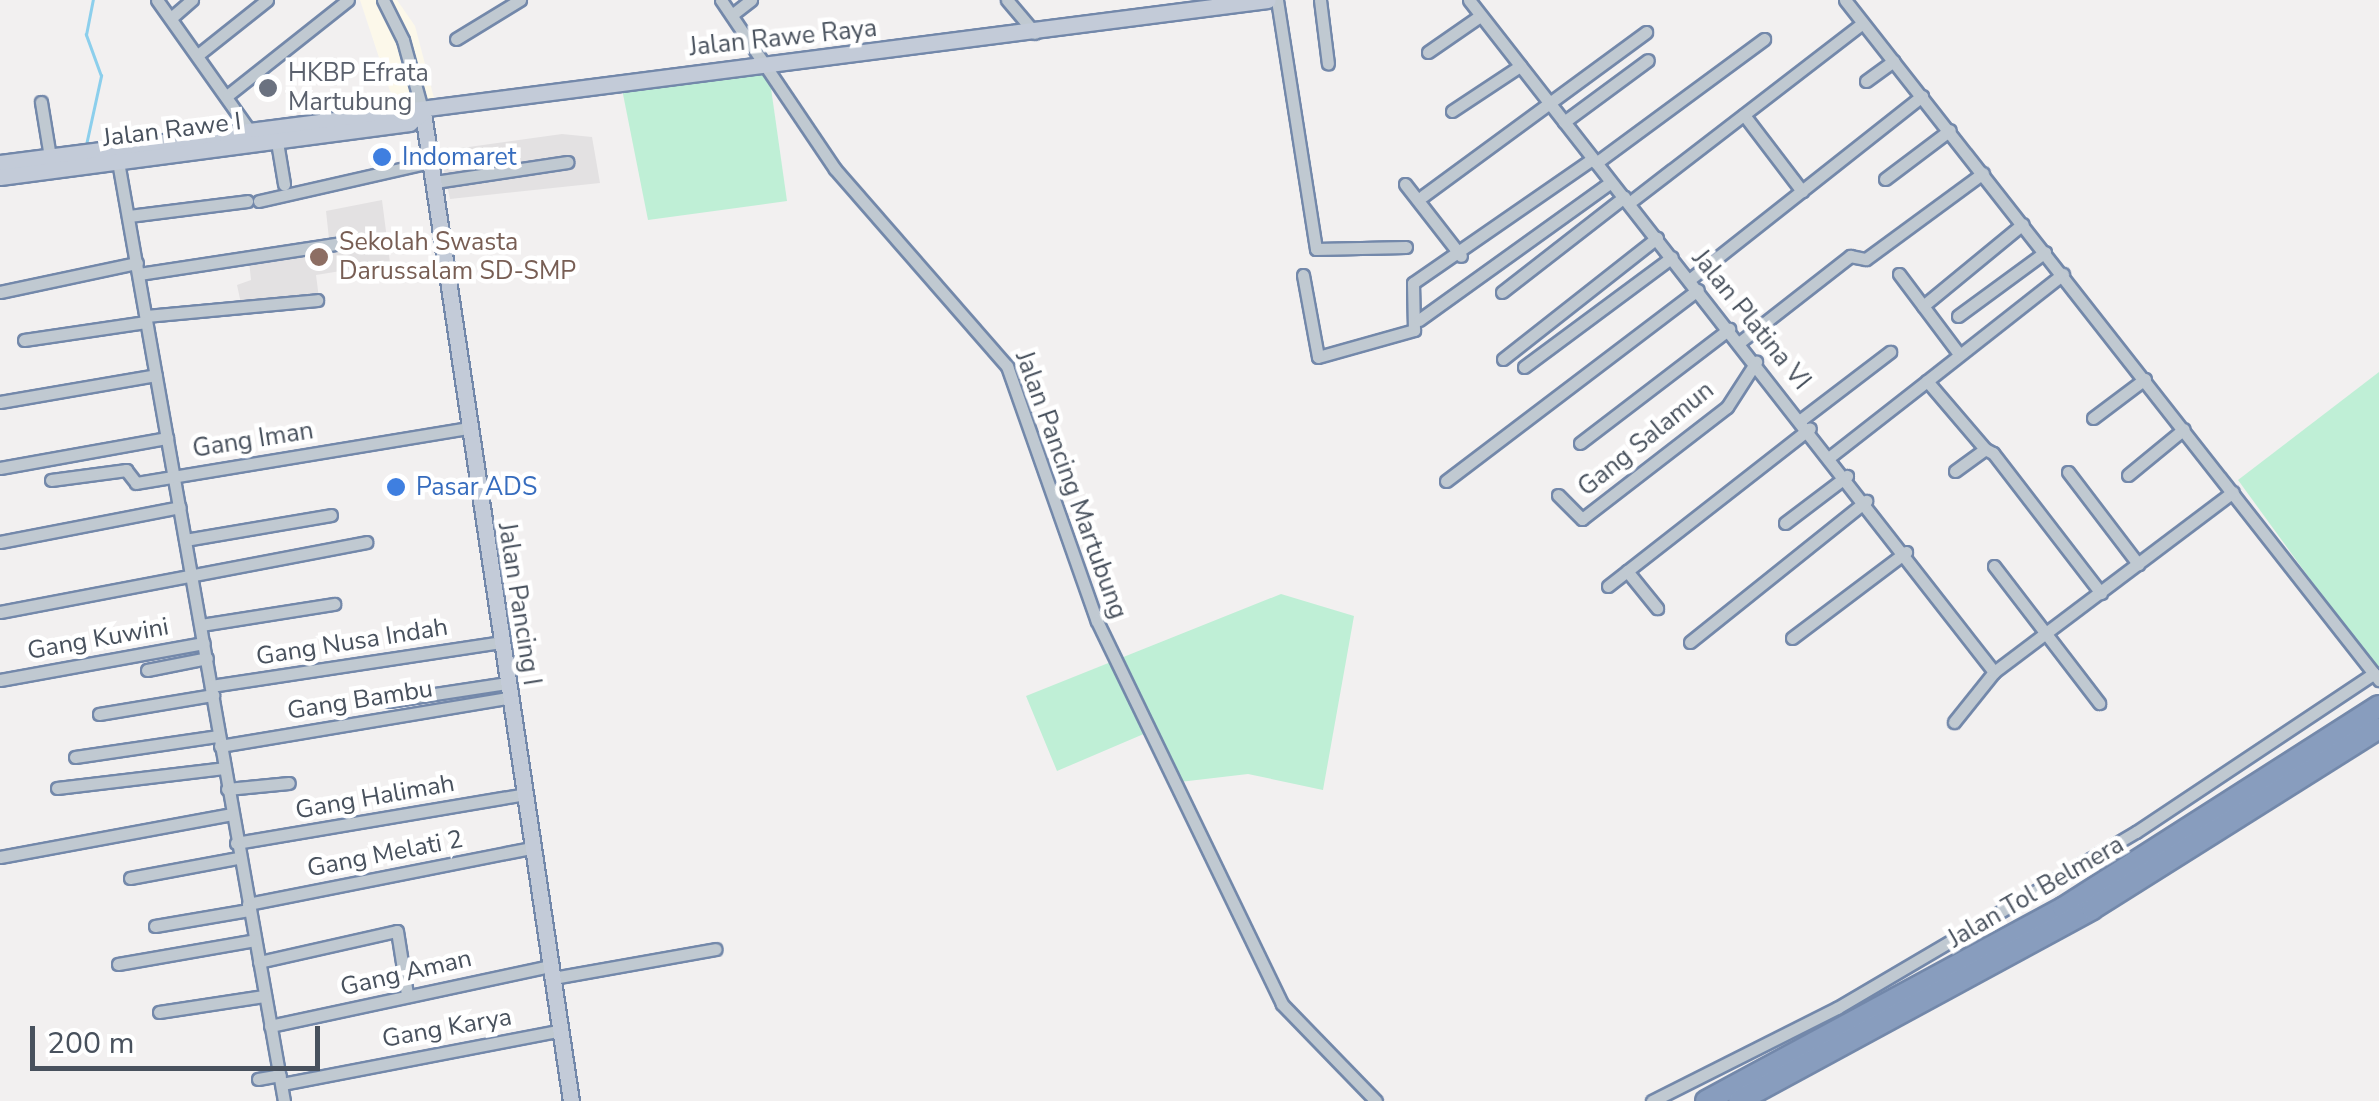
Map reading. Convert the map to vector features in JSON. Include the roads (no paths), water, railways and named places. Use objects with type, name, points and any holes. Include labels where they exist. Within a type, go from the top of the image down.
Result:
[{"type":"highway","name":"Jalan Tol Belmera","points":[[1706,1101],[2108,882],[2376,715]]},
{"type":"highway","name":"Jalan Tol Belmera","points":[[1739,1101],[2092,909],[2376,715]]},
{"type":"main road","name":"Jalan Rawe Raya","points":[[412,116],[1268,0]]},
{"type":"main road","name":"Jalan Rawe I","points":[[0,176],[249,130],[412,116]]},
{"type":"main road","name":"Jalan Rawe I","points":[[0,163],[49,153],[117,154],[277,142],[412,116]]},
{"type":"main road","name":"Jalan Pancing I","points":[[412,116],[431,162],[521,795],[572,1101]]},
{"type":"street","points":[[157,0],[199,54],[249,130]]},
{"type":"street","points":[[171,18],[192,0]]},
{"type":"street","points":[[199,54],[268,0]]},
{"type":"street","points":[[228,95],[348,0]]},
{"type":"street","points":[[383,0],[404,40],[412,116]]},
{"type":"street","points":[[456,39],[520,0]]},
{"type":"street","name":"Jalan Pancing Martubung","points":[[721,0],[835,168],[1007,366],[1097,621],[1282,1004],[1376,1101]]},
{"type":"street","points":[[733,14],[751,0]]},
{"type":"street","points":[[1007,0],[1035,32]]},
{"type":"street","points":[[1277,0],[1316,249],[1406,247]]},
{"type":"street","points":[[1320,0],[1328,64]]},
{"type":"street","name":"Jalan Platina VI","points":[[1469,0],[1806,424],[1994,672]]},
{"type":"street","points":[[1652,1101],[1837,1008],[2136,832],[2376,676],[1846,0]]},
{"type":"street","points":[[1428,52],[1480,16]]},
{"type":"street","points":[[1502,292],[1744,116],[1863,22]]},
{"type":"street","points":[[1424,196],[1551,106],[1646,32]]},
{"type":"street","points":[[1419,320],[1411,285],[1460,256],[1764,39]]},
{"type":"street","points":[[1564,122],[1648,60]]},
{"type":"street","points":[[1866,82],[1894,60]]},
{"type":"street","points":[[1452,111],[1520,66]]},
{"type":"street","points":[[1446,481],[1694,285],[1802,191],[1922,96]]},
{"type":"street","points":[[40,102],[49,153]]},
{"type":"street","points":[[1744,116],[1802,191]]},
{"type":"street","points":[[1885,179],[1950,130]]},
{"type":"street","points":[[277,142],[284,184]]},
{"type":"street","points":[[117,154],[207,658],[238,858],[284,1101]]},
{"type":"street","points":[[128,216],[253,201],[431,162]]},
{"type":"street","points":[[434,182],[568,162]]},
{"type":"street","points":[[1740,342],[1850,256],[1866,259],[1983,173]]},
{"type":"street","points":[[1304,275],[1318,357],[1414,330],[1419,320],[1611,182]]},
{"type":"street","points":[[1405,184],[1460,256]]},
{"type":"street","points":[[1923,306],[2023,224]]},
{"type":"street","points":[[1502,359],[1656,238]]},
{"type":"street","points":[[0,292],[138,268],[360,240]]},
{"type":"street","points":[[1958,316],[2045,252]]},
{"type":"street","points":[[1524,367],[1672,257]]},
{"type":"street","points":[[1900,274],[1959,354]]},
{"type":"street","points":[[1831,456],[2063,274]]},
{"type":"street","points":[[24,340],[146,319],[317,300]]},
{"type":"street","points":[[1580,443],[1729,329]]},
{"type":"street","points":[[1608,586],[1890,352]]},
{"type":"street","name":"Gang Salamun","points":[[1558,495],[1582,519],[1727,407],[1756,362]]},
{"type":"street","points":[[0,402],[156,375]]},
{"type":"street","points":[[2093,418],[2145,379]]},
{"type":"street","points":[[1927,382],[2101,593]]},
{"type":"street","name":"Gang Iman","points":[[52,480],[126,470],[136,483],[470,428]]},
{"type":"street","points":[[2128,476],[2184,429]]},
{"type":"street","points":[[0,468],[167,438]]},
{"type":"street","points":[[1956,471],[1985,449]]},
{"type":"street","points":[[2068,472],[2138,564]]},
{"type":"street","points":[[1785,523],[1846,476]]},
{"type":"street","points":[[1954,722],[1994,672],[2233,492]]},
{"type":"street","points":[[1690,642],[1866,501]]},
{"type":"street","points":[[0,542],[180,507]]},
{"type":"street","points":[[186,540],[330,515]]},
{"type":"street","points":[[0,612],[366,542]]},
{"type":"street","points":[[1792,638],[1906,552]]},
{"type":"street","points":[[1994,566],[2050,630],[2099,703]]},
{"type":"street","points":[[1628,571],[1657,608]]},
{"type":"street","points":[[200,625],[334,604]]},
{"type":"street","name":"Gang Nusa Indah","points":[[99,714],[500,642]]},
{"type":"street","name":"Gang Kuwini","points":[[0,680],[204,643]]},
{"type":"street","points":[[147,670],[207,658]]},
{"type":"street","points":[[389,701],[507,690]]},
{"type":"street","name":"Gang Bambu","points":[[75,757],[219,741],[507,690]]},
{"type":"street","points":[[58,788],[224,768]]},
{"type":"street","points":[[228,790],[288,783]]},
{"type":"street","name":"Gang Halimah","points":[[236,843],[521,795]]},
{"type":"street","points":[[0,857],[232,814]]},
{"type":"street","name":"Gang Melati 2","points":[[156,926],[531,848]]},
{"type":"street","points":[[130,878],[238,858]]},
{"type":"street","points":[[259,962],[397,931],[408,994]]},
{"type":"street","points":[[118,964],[255,940]]},
{"type":"street","name":"Gang Aman","points":[[270,1026],[408,994],[715,950]]},
{"type":"street","points":[[159,1012],[264,996]]},
{"type":"street","name":"Gang Karya","points":[[258,1079],[281,1080],[562,1030]]},
{"type":"waterway","points":[[86,145],[101,76],[86,35],[93,0]]},
{"type":"place","name":"HKBP Efrata Martubung","points":[[268,88]]},
{"type":"place","name":"Indomaret","points":[[382,157]]},
{"type":"place","name":"Sekolah Swasta Darussalam SD-SMP","points":[[319,257]]},
{"type":"place","name":"Pasar ADS","points":[[396,487]]}]
